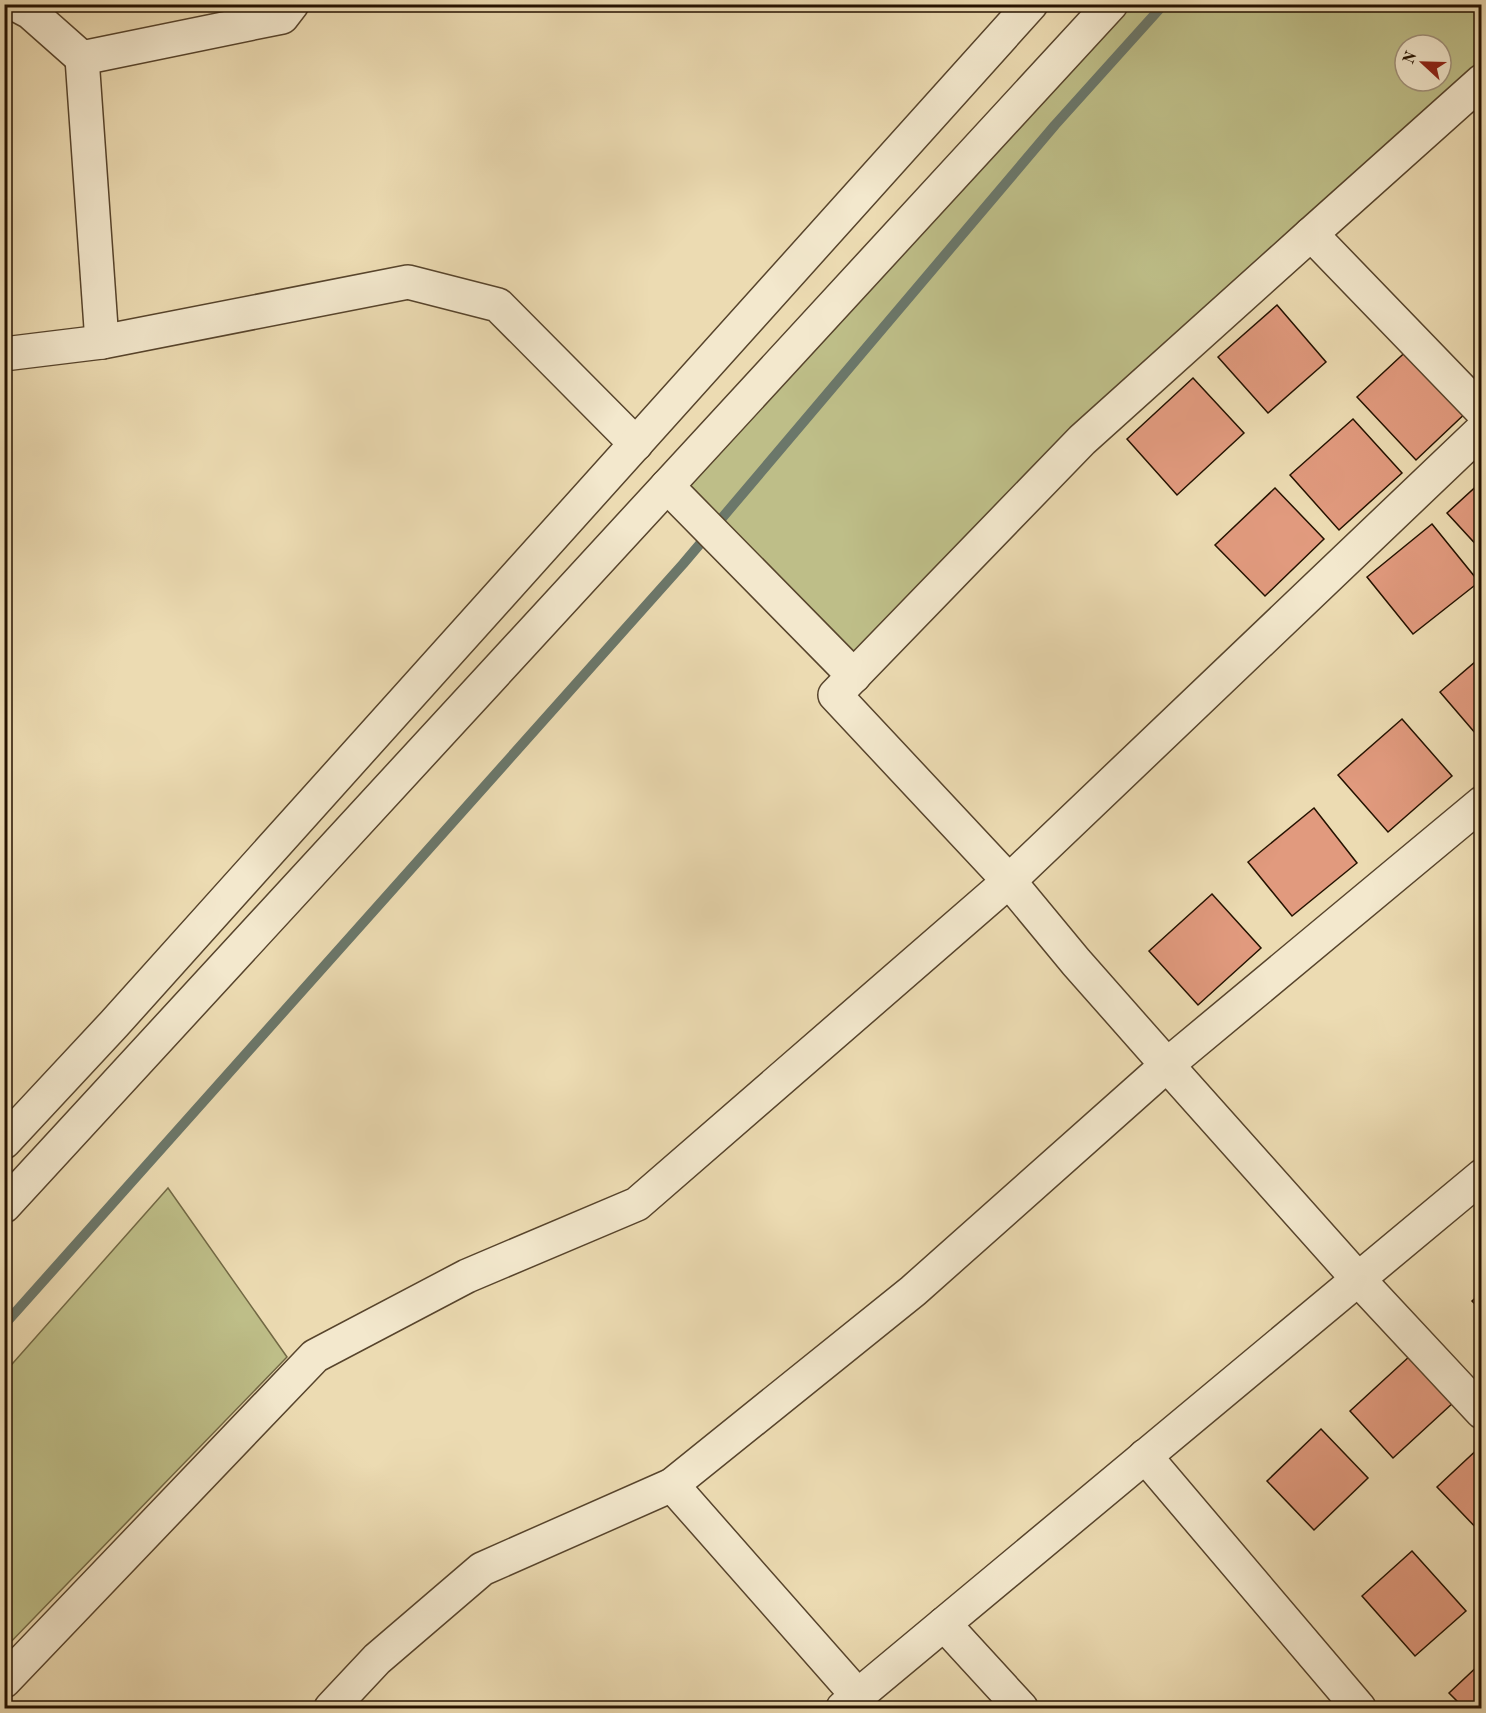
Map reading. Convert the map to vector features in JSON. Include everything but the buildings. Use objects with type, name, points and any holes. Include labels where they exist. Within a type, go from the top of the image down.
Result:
[{"type":"street","points":[[82,58],[282,16],[292,4]]},
{"type":"street","points":[[4,1142],[122,1015],[1031,4]]},
{"type":"street","points":[[4,1206],[1111,4]]},
{"type":"street","points":[[26,7],[82,58],[102,342]]},
{"type":"street","points":[[1482,81],[1082,440],[836,695],[1009,881],[1076,962],[1167,1065],[1358,1279],[1482,1412]]},
{"type":"street","points":[[1311,234],[1482,411]]},
{"type":"street","points":[[4,354],[102,342],[408,282],[498,305],[636,444]]},
{"type":"street","points":[[4,1681],[315,1356],[467,1276],[637,1204],[1009,881],[1482,430]]},
{"type":"street","points":[[667,486],[854,676]]},
{"type":"street","points":[[332,1708],[377,1659],[482,1569],[672,1485],[913,1291],[1167,1065],[1482,803]]},
{"type":"street","points":[[672,1485],[851,1702],[1482,1176]]},
{"type":"street","points":[[1145,1456],[1359,1708]]},
{"type":"street","points":[[944,1624],[1021,1708]]},
{"type":"green space","points":[[1131,5],[1481,5],[1481,76],[844,667],[687,486]]},
{"type":"green space","points":[[168,1188],[287,1357],[5,1648],[5,1372]]},
{"type":"waterway","points":[[4,1325],[683,564],[1055,125],[1164,4]]}]
